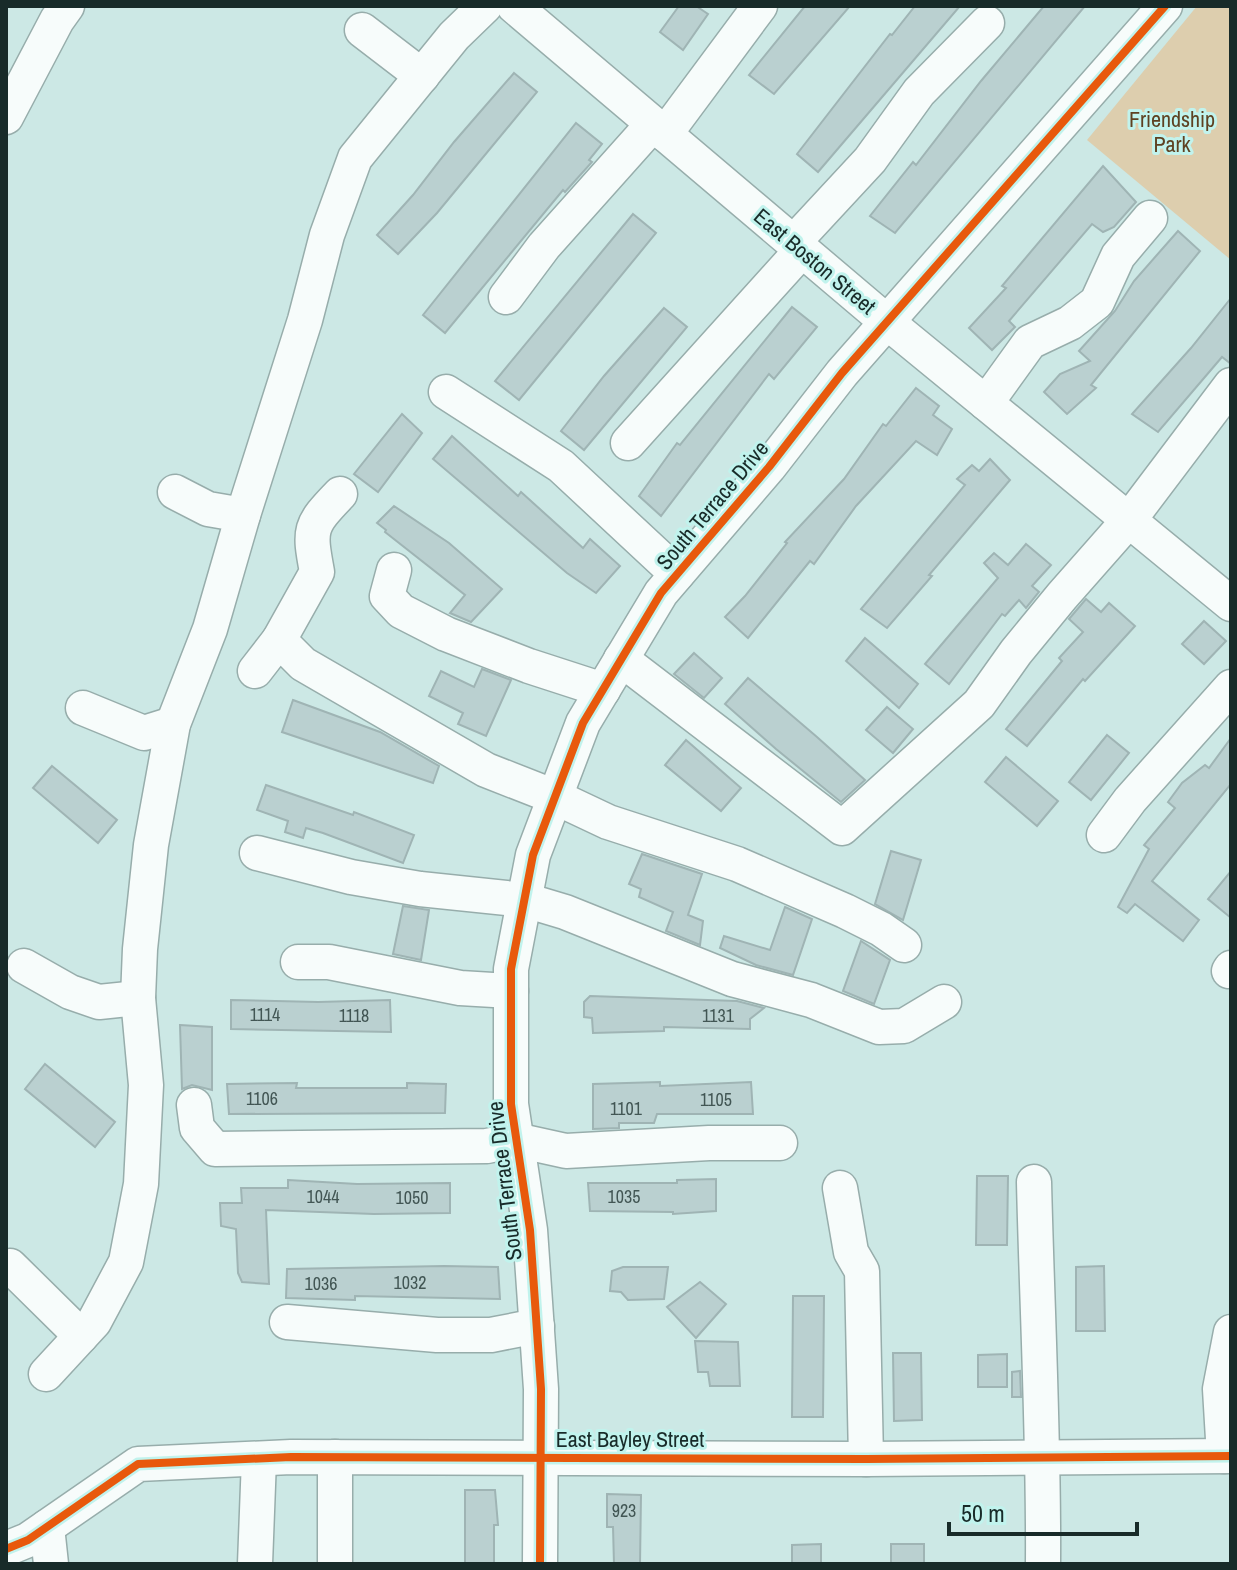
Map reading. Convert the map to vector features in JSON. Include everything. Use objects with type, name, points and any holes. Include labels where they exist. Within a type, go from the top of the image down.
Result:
[{"type":"street","points":[[6,117],[16,68],[67,6]]},
{"type":"street","points":[[46,1374],[94,1322],[126,1262],[141,1184],[146,1085],[138,998],[140,949],[151,845],[173,724],[210,629],[305,320],[327,235],[355,158],[454,36],[485,6]]},
{"type":"street","name":"East Boston Street","points":[[514,6],[887,322],[1231,604]]},
{"type":"street","points":[[506,297],[544,246],[659,129],[760,6]]},
{"type":"street","name":"South Terrace Drive","points":[[540,1564],[541,1389],[530,1230],[511,1104],[511,969],[533,855],[583,723],[661,593],[887,322],[1165,6]]},
{"type":"street","points":[[628,443],[870,160],[919,92],[987,23]]},
{"type":"street","points":[[362,30],[422,76]]},
{"type":"street","points":[[986,403],[1030,342],[1070,323],[1097,302],[1118,256],[1150,218]]},
{"type":"street","points":[[621,659],[842,828],[979,704],[1016,652],[1129,520],[1231,385]]},
{"type":"street","points":[[446,392],[561,466],[677,574]]},
{"type":"street","points":[[175,492],[208,509],[243,515]]},
{"type":"street","points":[[255,671],[279,640],[317,572],[310,536],[320,515],[340,494]]},
{"type":"street","points":[[394,570],[387,596],[401,611],[446,634],[603,690]]},
{"type":"street","points":[[279,640],[303,664],[486,770],[608,822],[737,864],[845,911],[904,945]]},
{"type":"street","points":[[1104,835],[1130,800],[1231,687]]},
{"type":"street","points":[[83,708],[144,733],[173,724]]},
{"type":"street","points":[[257,853],[351,877],[406,887],[525,900],[565,912],[732,979],[811,1000],[879,1027],[904,1026],[944,1002]]},
{"type":"street","points":[[298,962],[329,962],[460,988],[511,991]]},
{"type":"street","points":[[24,966],[70,992],[99,1002],[138,998]]},
{"type":"street","points":[[194,1105],[197,1128],[215,1149],[487,1146],[516,1140],[566,1151],[709,1143],[780,1143]]},
{"type":"street","points":[[1034,1182],[1040,1417],[1044,1457],[1043,1564]]},
{"type":"street","points":[[840,1188],[851,1252],[862,1271],[866,1459]]},
{"type":"street","points":[[10,1266],[81,1336]]},
{"type":"street","points":[[287,1322],[437,1335],[491,1335],[537,1326]]},
{"type":"street","points":[[1227,1456],[1220,1389],[1231,1332]]},
{"type":"street","name":"East Bayley Street","points":[[6,1549],[28,1540],[138,1464],[335,1457],[866,1459],[1227,1456]]},
{"type":"street","points":[[335,1457],[335,1564]]},
{"type":"street","points":[[255,1564],[259,1459]]},
{"type":"street","points":[[47,1527],[51,1564]]},
{"type":"green space","name":"Friendship Park","points":[[1197,6],[1231,6],[1231,260],[1087,140]]},
{"type":"building","points":[[679,6],[696,6],[708,14],[683,50],[660,32]]},
{"type":"building","points":[[805,6],[850,6],[774,94],[749,75]]},
{"type":"building","points":[[915,6],[960,6],[818,172],[797,154]]},
{"type":"building","points":[[1044,6],[1085,6],[895,233],[870,216],[913,162],[916,165]]},
{"type":"building","points":[[514,73],[537,92],[437,213],[398,254],[377,235]]},
{"type":"building","points":[[576,123],[602,144],[589,160],[592,162],[565,192],[563,190],[445,333],[423,315]]},
{"type":"building","points":[[1103,166],[1136,202],[1114,227],[1103,232],[1092,224],[1009,321],[1015,327],[992,350],[969,328],[1006,288],[1002,286]]},
{"type":"building","points":[[633,214],[656,233],[519,400],[495,381]]},
{"type":"building","points":[[1178,231],[1200,251],[1091,385],[1096,388],[1067,414],[1044,392],[1060,374],[1090,361],[1079,351]]},
{"type":"building","points":[[1231,298],[1231,364],[1222,357],[1158,432],[1132,414]]},
{"type":"building","points":[[792,307],[817,327],[774,379],[769,374],[661,516],[639,496],[677,443],[680,445]]},
{"type":"building","points":[[664,308],[687,327],[584,450],[561,431]]},
{"type":"building","points":[[916,388],[939,406],[933,415],[952,429],[937,455],[916,441],[856,506],[814,564],[810,561],[748,638],[725,617],[745,596],[785,542],[844,479],[883,424],[886,426]]},
{"type":"building","points":[[402,414],[422,433],[378,492],[354,474]]},
{"type":"building","points":[[452,436],[518,496],[521,492],[583,548],[590,539],[620,566],[596,593],[567,573],[433,459]]},
{"type":"building","points":[[990,459],[1010,480],[887,628],[861,609],[965,485],[957,479],[972,465],[979,471]]},
{"type":"building","points":[[394,506],[449,543],[502,589],[471,622],[450,613],[465,595],[377,523]]},
{"type":"building","points":[[1026,544],[1051,565],[1032,586],[1039,592],[1026,608],[1019,600],[1005,616],[1002,614],[949,684],[925,664],[998,578],[984,563],[994,553],[1008,565]]},
{"type":"building","points":[[1086,599],[1101,612],[1109,603],[1135,626],[1085,681],[1083,679],[1027,746],[1006,729],[1062,661],[1059,658],[1083,632],[1069,619]]},
{"type":"building","points":[[1204,621],[1226,641],[1204,664],[1182,644]]},
{"type":"building","points":[[865,638],[918,684],[899,708],[846,661]]},
{"type":"building","points":[[694,653],[722,678],[704,698],[674,674]]},
{"type":"building","points":[[482,669],[511,680],[486,736],[458,724],[463,713],[429,696],[441,671],[474,687]]},
{"type":"building","points":[[748,678],[865,780],[841,802],[776,749],[725,704]]},
{"type":"building","points":[[293,700],[380,732],[439,766],[433,783],[282,732]]},
{"type":"building","points":[[887,707],[913,729],[893,753],[866,730]]},
{"type":"building","points":[[1107,735],[1129,753],[1091,800],[1069,782]]},
{"type":"building","points":[[1231,738],[1231,784],[1152,881],[1199,920],[1183,941],[1135,904],[1127,913],[1118,907],[1149,849],[1144,845],[1175,808],[1168,802],[1182,783],[1205,765],[1209,768]]},
{"type":"building","points":[[686,740],[741,788],[721,811],[665,765]]},
{"type":"building","points":[[1006,757],[1058,801],[1037,826],[985,782]]},
{"type":"building","points":[[52,766],[117,820],[98,843],[33,788]]},
{"type":"building","points":[[266,785],[353,815],[354,812],[414,835],[403,863],[306,828],[303,838],[285,832],[288,821],[257,810]]},
{"type":"building","points":[[891,851],[921,860],[903,920],[875,904]]},
{"type":"building","points":[[642,854],[702,874],[688,915],[703,921],[700,945],[666,931],[673,912],[639,897],[641,889],[629,884]]},
{"type":"building","points":[[1231,871],[1231,918],[1208,899]]},
{"type":"building","points":[[403,906],[429,910],[421,960],[393,954]]},
{"type":"building","points":[[785,907],[812,919],[793,975],[756,965],[720,948],[724,936],[770,950]]},
{"type":"building","points":[[861,941],[890,960],[874,1004],[843,991]]},
{"type":"building","points":[[590,996],[737,1001],[764,1008],[750,1019],[750,1029],[664,1027],[664,1031],[593,1033],[592,1018],[584,1017],[584,1002]]},
{"type":"building","points":[[231,1000],[390,1000],[391,1032],[231,1029]]},
{"type":"building","points":[[180,1025],[212,1027],[212,1090],[192,1085],[182,1089]]},
{"type":"building","points":[[45,1064],[115,1122],[95,1147],[25,1089]]},
{"type":"building","points":[[660,1082],[660,1086],[751,1082],[753,1114],[657,1114],[654,1123],[619,1123],[619,1128],[593,1129],[593,1084]]},
{"type":"building","points":[[297,1083],[296,1088],[407,1088],[407,1083],[446,1084],[445,1113],[229,1114],[227,1084]]},
{"type":"building","points":[[977,1176],[1008,1176],[1007,1245],[976,1245]]},
{"type":"building","points":[[716,1179],[716,1211],[673,1214],[590,1211],[588,1183],[677,1183],[677,1180]]},
{"type":"building","points":[[288,1180],[357,1184],[450,1183],[450,1213],[266,1210],[269,1284],[242,1282],[238,1273],[236,1229],[221,1226],[220,1203],[242,1203],[241,1188],[288,1188]]},
{"type":"building","points":[[1104,1266],[1105,1331],[1076,1331],[1076,1267]]},
{"type":"building","points":[[498,1267],[500,1299],[286,1298],[287,1269]]},
{"type":"building","points":[[623,1267],[668,1267],[664,1299],[628,1300],[621,1292],[610,1291],[612,1271]]},
{"type":"building","points":[[700,1282],[726,1304],[696,1338],[667,1307]]},
{"type":"building","points":[[793,1296],[824,1296],[823,1417],[792,1417]]},
{"type":"building","points":[[695,1341],[738,1342],[740,1386],[710,1386],[708,1372],[698,1372]]},
{"type":"building","points":[[893,1353],[921,1353],[922,1420],[894,1421]]},
{"type":"building","points":[[1007,1354],[1007,1387],[978,1387],[978,1355]]},
{"type":"building","points":[[1020,1371],[1021,1397],[1012,1397],[1012,1372]]},
{"type":"building","points":[[465,1490],[495,1490],[498,1525],[494,1525],[494,1564],[465,1564]]},
{"type":"building","points":[[607,1494],[641,1495],[640,1564],[614,1564],[613,1527],[607,1527]]},
{"type":"building","points":[[821,1544],[821,1564],[792,1564],[792,1545]]},
{"type":"building","points":[[891,1544],[924,1544],[924,1564],[891,1564]]},
{"type":"cycle path","points":[[540,1564],[541,1389],[530,1230],[511,1104],[511,969],[533,855],[583,723],[661,593],[769,467],[842,373],[1165,6]]},
{"type":"cycle path","points":[[6,1549],[28,1540],[138,1464],[291,1457],[866,1459],[1231,1456]]}]
